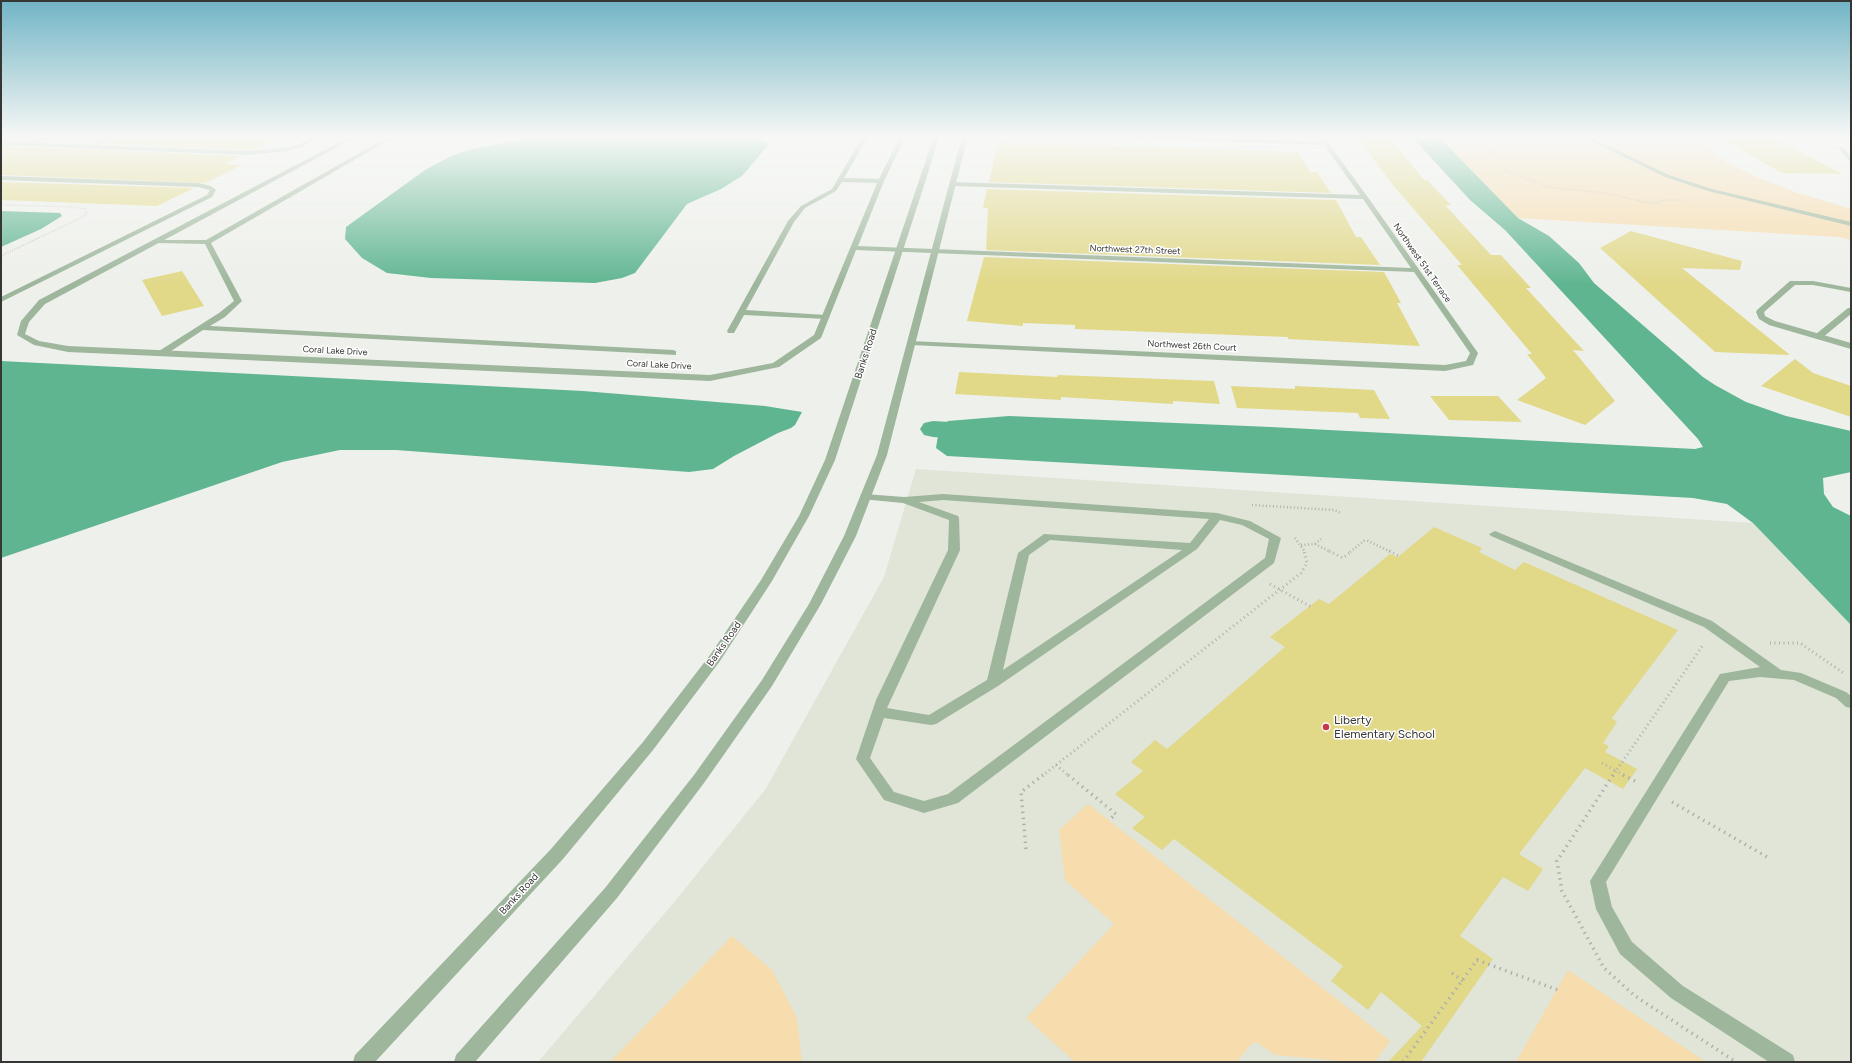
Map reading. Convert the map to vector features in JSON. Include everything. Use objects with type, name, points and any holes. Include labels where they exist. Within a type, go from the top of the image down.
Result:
[{"type":"street","points":[[1,300],[210,196],[213,190],[209,187],[201,186]]},
{"type":"street","name":"Coral Lake Drive","points":[[261,186],[42,302],[25,321],[21,335],[37,343],[68,349],[710,378],[776,365],[818,336],[879,186]]},
{"type":"street","points":[[157,241],[208,242],[307,186]]},
{"type":"street","points":[[731,331],[791,221],[803,207],[834,190],[837,186]]},
{"type":"street","name":"Banks Road","points":[[362,1062],[557,854],[643,752],[715,658],[766,581],[804,516],[830,460],[921,186]]},
{"type":"street","points":[[463,1062],[611,892],[704,773],[767,683],[815,604],[850,536],[882,455],[936,251],[952,186]]},
{"type":"street","points":[[1003,186],[1365,197]]},
{"type":"street","name":"Northwest 51st Terrace","points":[[1356,186],[1474,353],[1470,363]]},
{"type":"street","points":[[1697,186],[1851,224]]},
{"type":"street","points":[[162,353],[222,315],[238,301],[208,242]]},
{"type":"street","name":"Northwest 27th Street","points":[[854,248],[1416,270]]},
{"type":"street","points":[[1851,290],[1813,283],[1793,283],[1760,312],[1762,317],[1772,323],[1851,346]]},
{"type":"street","points":[[1819,336],[1851,310]]},
{"type":"street","points":[[741,312],[826,316]]},
{"type":"street","points":[[202,328],[673,352]]},
{"type":"street","name":"Northwest 26th Court","points":[[912,343],[1444,368],[1470,363]]},
{"type":"street","points":[[865,497],[904,500],[943,497],[1217,516],[1246,523],[1275,538],[1270,560],[953,798],[924,807],[889,796],[863,759],[879,712],[954,550],[954,518],[904,500]]},
{"type":"street","points":[[879,712],[931,720],[993,683],[1193,547],[1217,516]]},
{"type":"street","points":[[1495,534],[1708,624],[1778,674]]},
{"type":"street","points":[[993,683],[1024,553],[1048,536],[1193,547]]},
{"type":"street","points":[[1786,1062],[1677,992],[1626,948],[1604,909],[1598,881],[1725,677],[1760,672],[1796,676],[1841,695],[1851,703]]},
{"type":"path","points":[[1544,186],[1605,193],[1645,202],[1657,203],[1664,200],[1686,200]]},
{"type":"path","points":[[1,205],[74,207],[85,209],[88,213],[83,217],[1,256]]},
{"type":"path","points":[[1026,849],[1021,792],[1301,573],[1307,564],[1305,552],[1292,535]]},
{"type":"path","points":[[1315,544],[1321,539]]},
{"type":"path","points":[[1301,545],[1315,544],[1343,558],[1364,541],[1368,541],[1399,556]]},
{"type":"path","points":[[1280,590],[1314,608]]},
{"type":"path","points":[[1602,763],[1654,791],[1767,857]]},
{"type":"path","points":[[1056,765],[1116,814],[1110,820]]},
{"type":"path","points":[[1616,771],[1556,861],[1562,891],[1604,968],[1635,996],[1736,1062]]},
{"type":"path","points":[[1403,1062],[1464,981],[1477,960],[1558,990]]},
{"type":"path","points":[[1452,973],[1464,981]]},
{"type":"shaded area","points":[[403,186],[726,186],[687,204],[635,273],[622,278],[595,283],[431,278],[387,273],[362,258],[345,239],[346,227]]},
{"type":"shaded area","points":[[1457,186],[1486,186],[1518,218],[1549,236],[1579,263],[1594,283],[1703,377],[1715,385],[1746,402],[1786,416],[1851,431],[1851,472],[1823,478],[1824,494],[1833,507],[1851,516],[1851,625],[1753,523],[1727,504],[1693,498],[947,456],[936,448],[939,429],[948,421],[1009,416],[1271,427],[1695,449],[1703,447],[1698,439],[1505,230],[1470,200]]},
{"type":"shaded area","points":[[1486,186],[1779,186],[1851,209],[1851,240],[1839,237],[1518,218]]},
{"type":"shaded area","points":[[1,211],[60,213],[62,216],[41,229],[1,247]]},
{"type":"shaded area","points":[[1,361],[583,391],[765,406],[802,412],[795,425],[791,428],[778,433],[734,456],[713,469],[689,472],[396,450],[340,450],[282,462],[1,558]]},
{"type":"shaded area","name":"Liberty Elementary School","points":[[916,469],[1753,523],[1851,625],[1851,1062],[538,1062],[675,901],[765,790],[884,577]]},
{"type":"shaded area","points":[[1088,804],[1390,1041],[1375,1062],[1351,1062],[1275,1055],[1256,1042],[1249,1046],[1237,1062],[1075,1062],[1026,1018],[1114,924],[1065,880],[1059,830]]},
{"type":"shaded area","points":[[732,936],[772,970],[797,1018],[802,1062],[610,1062]]},
{"type":"shaded area","points":[[1568,970],[1706,1062],[1516,1062]]},
{"type":"building","points":[[1,186],[117,186],[194,188],[157,206],[1,200]]},
{"type":"building","points":[[1101,186],[1326,186],[1331,193]]},
{"type":"building","points":[[1393,186],[1432,186],[1451,205],[1445,205],[1491,255],[1501,255],[1531,288],[1526,288],[1584,351],[1573,350],[1615,401],[1585,425],[1517,400],[1546,378],[1527,354],[1532,354],[1457,265],[1462,265]]},
{"type":"building","points":[[987,189],[1336,200],[1356,237],[1361,237],[1380,265],[986,250],[988,208],[983,208]]},
{"type":"building","points":[[1631,231],[1742,261],[1740,270],[1682,268],[1790,355],[1715,352],[1600,248]]},
{"type":"building","points":[[984,257],[1384,272],[1401,303],[1397,303],[1420,346],[1288,339],[1288,337],[1075,329],[1075,325],[1023,323],[1023,326],[967,321]]},
{"type":"building","points":[[182,271],[204,306],[162,316],[142,280]]},
{"type":"building","points":[[1795,359],[1813,373],[1851,386],[1851,417],[1761,386]]},
{"type":"building","points":[[959,372],[1057,377],[1058,375],[1214,381],[1220,404],[1173,401],[1173,404],[1061,397],[1061,400],[955,394]]},
{"type":"building","points":[[1231,386],[1295,389],[1295,386],[1374,390],[1390,419],[1360,418],[1358,413],[1237,408]]},
{"type":"building","points":[[1430,396],[1498,396],[1522,422],[1449,420]]},
{"type":"building","points":[[1434,527],[1482,548],[1479,552],[1515,570],[1524,562],[1678,630],[1612,718],[1617,722],[1603,743],[1609,746],[1605,752],[1637,769],[1623,789],[1585,768],[1519,854],[1543,869],[1528,891],[1503,877],[1460,936],[1493,959],[1421,1062],[1388,1062],[1422,1026],[1381,992],[1368,1010],[1331,981],[1343,966],[1174,839],[1162,850],[1132,828],[1145,817],[1115,794],[1143,771],[1131,762],[1155,740],[1167,749],[1285,647],[1270,637],[1319,599],[1329,604],[1390,554],[1398,557]]},
{"type":"waterway","points":[[933,429],[981,432]]},
{"type":"place","name":"Liberty Elementary School","points":[[1326,727]]}]
